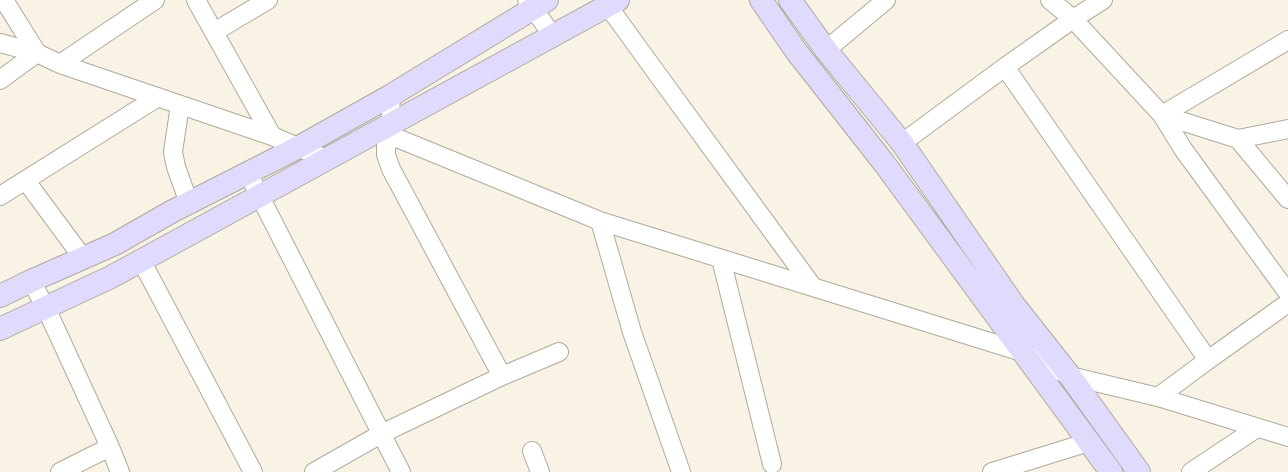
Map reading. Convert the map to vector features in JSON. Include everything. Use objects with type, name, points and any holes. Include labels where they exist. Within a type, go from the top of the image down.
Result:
[{"type":"street","points":[[4,0],[37,53]]},
{"type":"street","points":[[60,64],[155,0]]},
{"type":"street","points":[[196,0],[272,136]]},
{"type":"street","points":[[214,32],[268,0]]},
{"type":"street","points":[[761,0],[796,51],[884,163],[1110,472]]},
{"type":"street","points":[[790,0],[826,50],[902,143],[1014,305],[1070,376],[1139,472]]},
{"type":"street","points":[[826,50],[886,0]]},
{"type":"street","points":[[1050,0],[1073,19],[1162,116],[1183,149],[1288,294]]},
{"type":"street","points":[[902,143],[1005,67],[1073,19],[1103,0]]},
{"type":"street","points":[[0,296],[115,244],[165,215],[299,147],[390,96],[535,3],[553,36]]},
{"type":"street","points":[[0,329],[111,276],[326,159],[391,130],[613,3],[812,287]]},
{"type":"street","points":[[1162,116],[1288,40]]},
{"type":"street","points":[[0,42],[37,53],[60,64],[272,136],[326,159]]},
{"type":"street","points":[[0,80],[37,53]]},
{"type":"street","points":[[1005,67],[1208,360]]},
{"type":"street","points":[[390,96],[391,130],[386,147],[386,155],[391,169],[502,376]]},
{"type":"street","points":[[0,196],[158,97]]},
{"type":"street","points":[[180,105],[173,152],[176,167],[189,203]]},
{"type":"street","points":[[1162,116],[1238,139],[1288,129]]},
{"type":"street","points":[[391,130],[600,221],[1022,352],[1070,376],[1158,397],[1288,437]]},
{"type":"street","points":[[1238,139],[1288,199]]},
{"type":"street","points":[[248,174],[401,472]]},
{"type":"street","points":[[26,181],[83,258]]},
{"type":"street","points":[[600,221],[632,332],[681,472]]},
{"type":"street","points":[[721,259],[772,464]]},
{"type":"street","points":[[141,260],[253,472]]},
{"type":"street","points":[[31,281],[46,308],[120,472]]},
{"type":"street","points":[[1158,397],[1288,302]]},
{"type":"street","points":[[314,472],[381,434],[502,376],[559,352]]},
{"type":"street","points":[[1191,472],[1257,428]]},
{"type":"street","points":[[992,472],[1088,442]]},
{"type":"street","points":[[60,472],[110,447]]},
{"type":"street","points":[[532,451],[540,472]]}]
